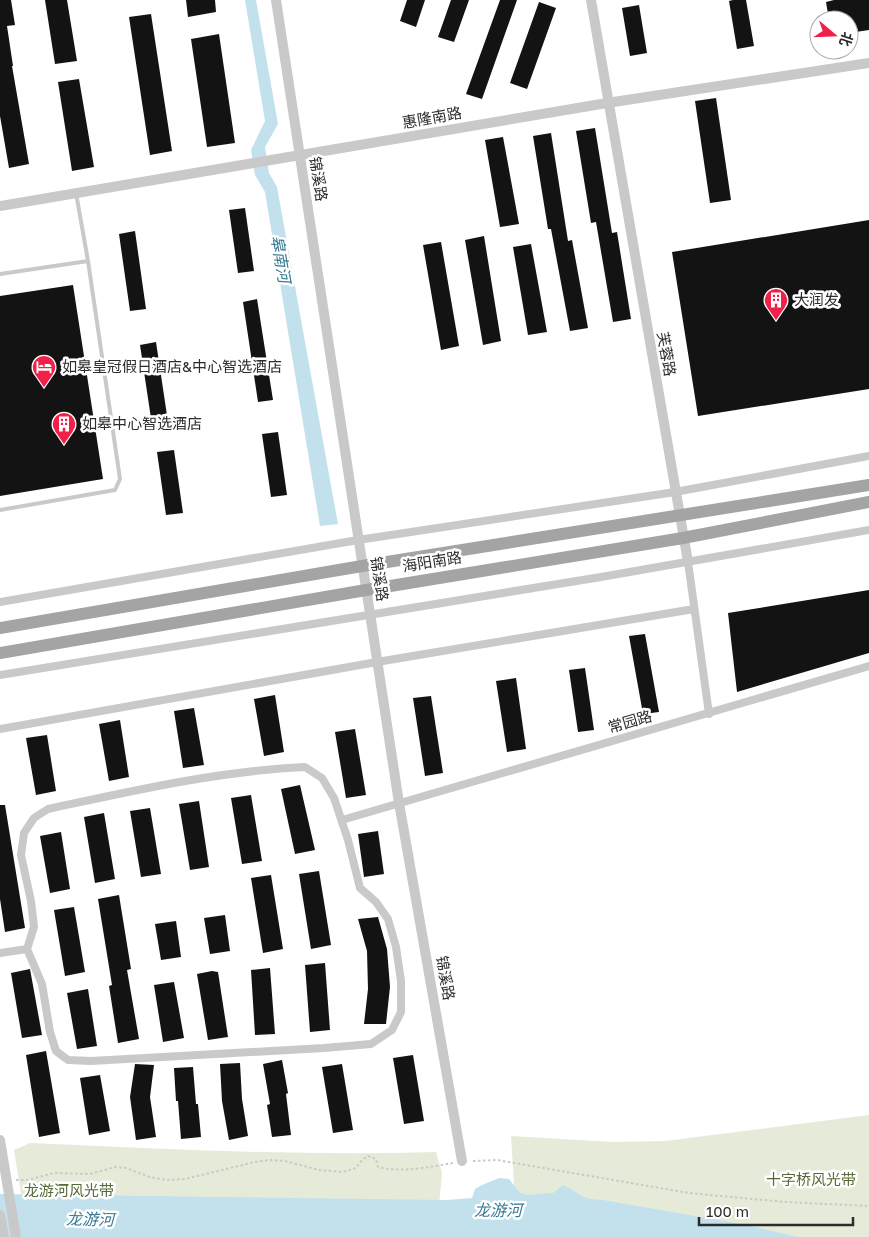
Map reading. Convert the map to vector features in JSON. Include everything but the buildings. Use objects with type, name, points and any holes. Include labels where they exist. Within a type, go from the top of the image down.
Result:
[{"type":"main road","name":"海阳南路","points":[[0,628],[362,566],[869,485]]},
{"type":"main road","name":"海阳南路","points":[[0,653],[683,538],[869,502]]},
{"type":"street","name":"锦溪路","points":[[276,0],[399,803],[462,1161]]},
{"type":"street","name":"芙蓉路","points":[[590,0],[688,562],[709,714]]},
{"type":"street","name":"惠隆南路","points":[[0,206],[607,103],[869,63]]},
{"type":"street","points":[[0,602],[358,540],[675,492],[869,456]]},
{"type":"street","points":[[0,675],[688,562],[869,530]]},
{"type":"street","points":[[0,729],[377,662],[694,609]]},
{"type":"street","name":"常园路","points":[[342,820],[869,666]]},
{"type":"street","points":[[305,767],[322,778],[334,798],[342,820],[360,888],[376,902],[388,919],[396,947],[401,981],[401,1012],[392,1030],[371,1044],[324,1048],[91,1061],[68,1060],[56,1051],[50,1032],[42,984],[27,949],[34,927],[31,901],[20,855],[24,833],[34,818],[48,808],[157,786],[280,768],[305,767]]},
{"type":"street","points":[[0,953],[27,949]]},
{"type":"street","points":[[0,1140],[16,1237]]},
{"type":"street","points":[[0,1215],[4,1237]]},
{"type":"lane","points":[[0,510],[115,490],[120,479],[88,261],[76,193]]},
{"type":"lane","points":[[0,274],[88,261]]},
{"type":"path","points":[[7,1183],[54,1173],[90,1174],[115,1167],[126,1168],[150,1177],[166,1180],[185,1179],[270,1160],[285,1161],[319,1170],[343,1172],[356,1168],[368,1156],[376,1160],[378,1167],[388,1169],[422,1168],[462,1161],[497,1160],[689,1193],[785,1202],[869,1206]]},
{"type":"green space","name":"十字桥风光带","points":[[869,1115],[869,1237],[507,1237],[514,1185],[511,1136],[613,1142],[665,1141]]},
{"type":"green space","name":"龙游河风光带","points":[[30,1143],[182,1150],[436,1152],[442,1173],[436,1237],[28,1237],[14,1150]]},
{"type":"water","name":"皋南河","points":[[245,0],[256,0],[278,124],[265,147],[269,173],[277,187],[338,524],[320,526],[265,192],[255,175],[251,150],[265,121]]},
{"type":"water","name":"龙游河","points":[[499,1178],[509,1179],[520,1193],[528,1195],[553,1193],[563,1185],[581,1196],[589,1198],[741,1224],[798,1237],[0,1237],[0,1194],[447,1200],[472,1198],[475,1189]]},
{"type":"place","name":"大润发","points":[[776,321]]},
{"type":"place","name":"如皋皇冠假日酒店&中心智选酒店","points":[[44,388]]},
{"type":"place","name":"如皋中心智选酒店","points":[[64,445]]}]
